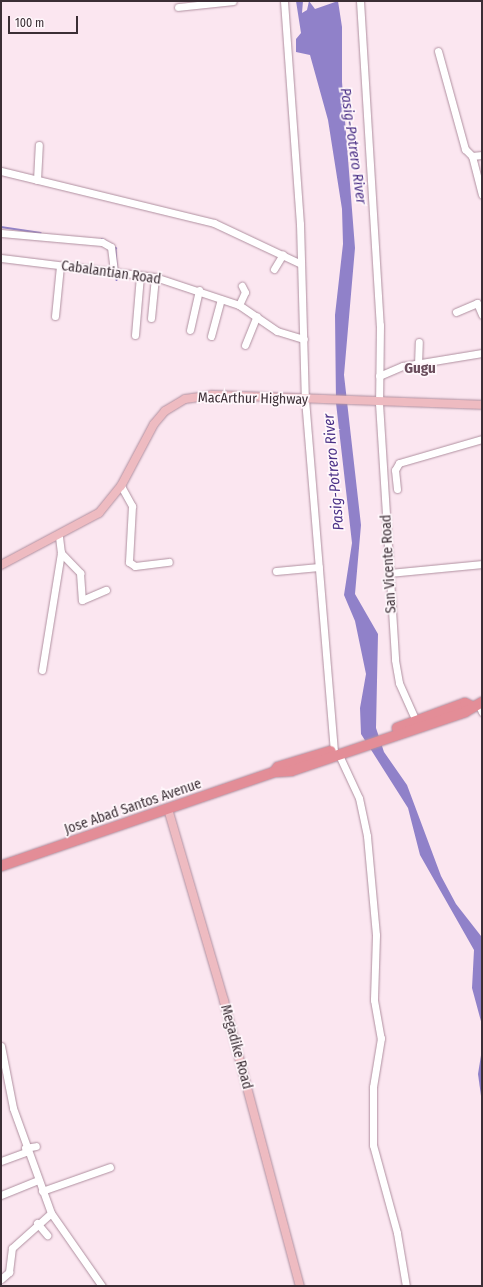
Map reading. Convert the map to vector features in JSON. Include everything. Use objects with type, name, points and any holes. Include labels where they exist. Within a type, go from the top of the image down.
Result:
[{"type":"highway","name":"Jose Abad Santos Avenue","points":[[1,866],[274,772],[291,771],[465,703],[478,706]]},
{"type":"main road","name":"MacArthur Highway","points":[[1,565],[59,537],[99,513],[121,486],[154,424],[165,411],[185,399],[212,395],[378,403],[482,405]]},
{"type":"main road","name":"Megadike Road","points":[[168,809],[224,1002],[300,1286]]},
{"type":"street","points":[[178,7],[233,1]]},
{"type":"street","points":[[284,1],[301,264],[306,400],[319,567],[339,751],[359,798],[367,836],[376,935],[374,1000],[381,1053],[373,1087],[373,1145],[397,1232],[406,1286]]},
{"type":"street","name":"San Vicente Road","points":[[360,1],[380,325],[378,403],[397,677],[414,724]]},
{"type":"street","points":[[438,51],[465,149],[472,156],[482,195]]},
{"type":"street","points":[[37,180],[39,145]]},
{"type":"street","points":[[472,156],[482,155]]},
{"type":"street","points":[[1,171],[214,223],[283,254],[301,264]]},
{"type":"street","points":[[1,233],[102,242],[111,247],[114,272]]},
{"type":"street","points":[[274,269],[283,254]]},
{"type":"street","name":"Cabalantian Road","points":[[1,258],[155,278],[199,290],[240,306],[257,316],[277,331],[304,339]]},
{"type":"street","points":[[55,316],[60,266]]},
{"type":"street","points":[[135,335],[140,275]]},
{"type":"street","points":[[151,318],[155,278]]},
{"type":"street","points":[[240,306],[245,292],[242,286]]},
{"type":"street","points":[[190,330],[199,290]]},
{"type":"street","points":[[211,336],[221,299]]},
{"type":"street","points":[[456,312],[477,303],[482,315]]},
{"type":"street","points":[[245,344],[257,316]]},
{"type":"street","points":[[418,365],[419,342]]},
{"type":"street","points":[[379,376],[393,369],[482,353]]},
{"type":"street","points":[[397,489],[395,470],[399,463],[482,439]]},
{"type":"street","points":[[121,486],[132,506],[129,562],[141,566],[169,562]]},
{"type":"street","points":[[42,670],[61,554],[59,537]]},
{"type":"street","points":[[61,554],[80,572],[82,600],[106,590]]},
{"type":"street","points":[[390,573],[482,564]]},
{"type":"street","points":[[276,571],[319,567]]},
{"type":"street","points":[[1,1046],[25,1150],[51,1213],[102,1286]]},
{"type":"street","points":[[1,1161],[36,1146]]},
{"type":"street","points":[[42,1191],[110,1167]]},
{"type":"street","points":[[1,1195],[38,1180]]},
{"type":"street","points":[[1,1279],[9,1272],[12,1248],[37,1223],[51,1213]]},
{"type":"street","points":[[37,1223],[47,1235]]},
{"type":"shaded area","points":[[296,1],[303,1],[302,13],[307,10],[309,1],[315,9],[338,1],[342,27],[342,82],[355,248],[344,375],[361,525],[355,594],[378,634],[376,728],[384,752],[407,785],[441,876],[456,904],[481,936],[482,1025],[472,988],[474,950],[420,855],[408,808],[361,734],[360,708],[366,674],[355,621],[344,595],[352,543],[336,403],[335,315],[343,244],[342,209],[328,120],[310,55],[296,52],[296,39],[301,33]]},
{"type":"shaded area","points":[[482,1049],[482,1103],[478,1074]]},
{"type":"waterway","points":[[1,227],[41,233]]},
{"type":"waterway","points":[[102,239],[116,248],[117,269]]},
{"type":"waterway","points":[[117,275],[117,280]]},
{"type":"district","name":"Gugu","points":[[420,369]]},
{"type":"water label","name":"Pasig-Potrero River","points":[[353,146]]},
{"type":"water label","name":"Pasig-Potrero River","points":[[334,472]]}]
